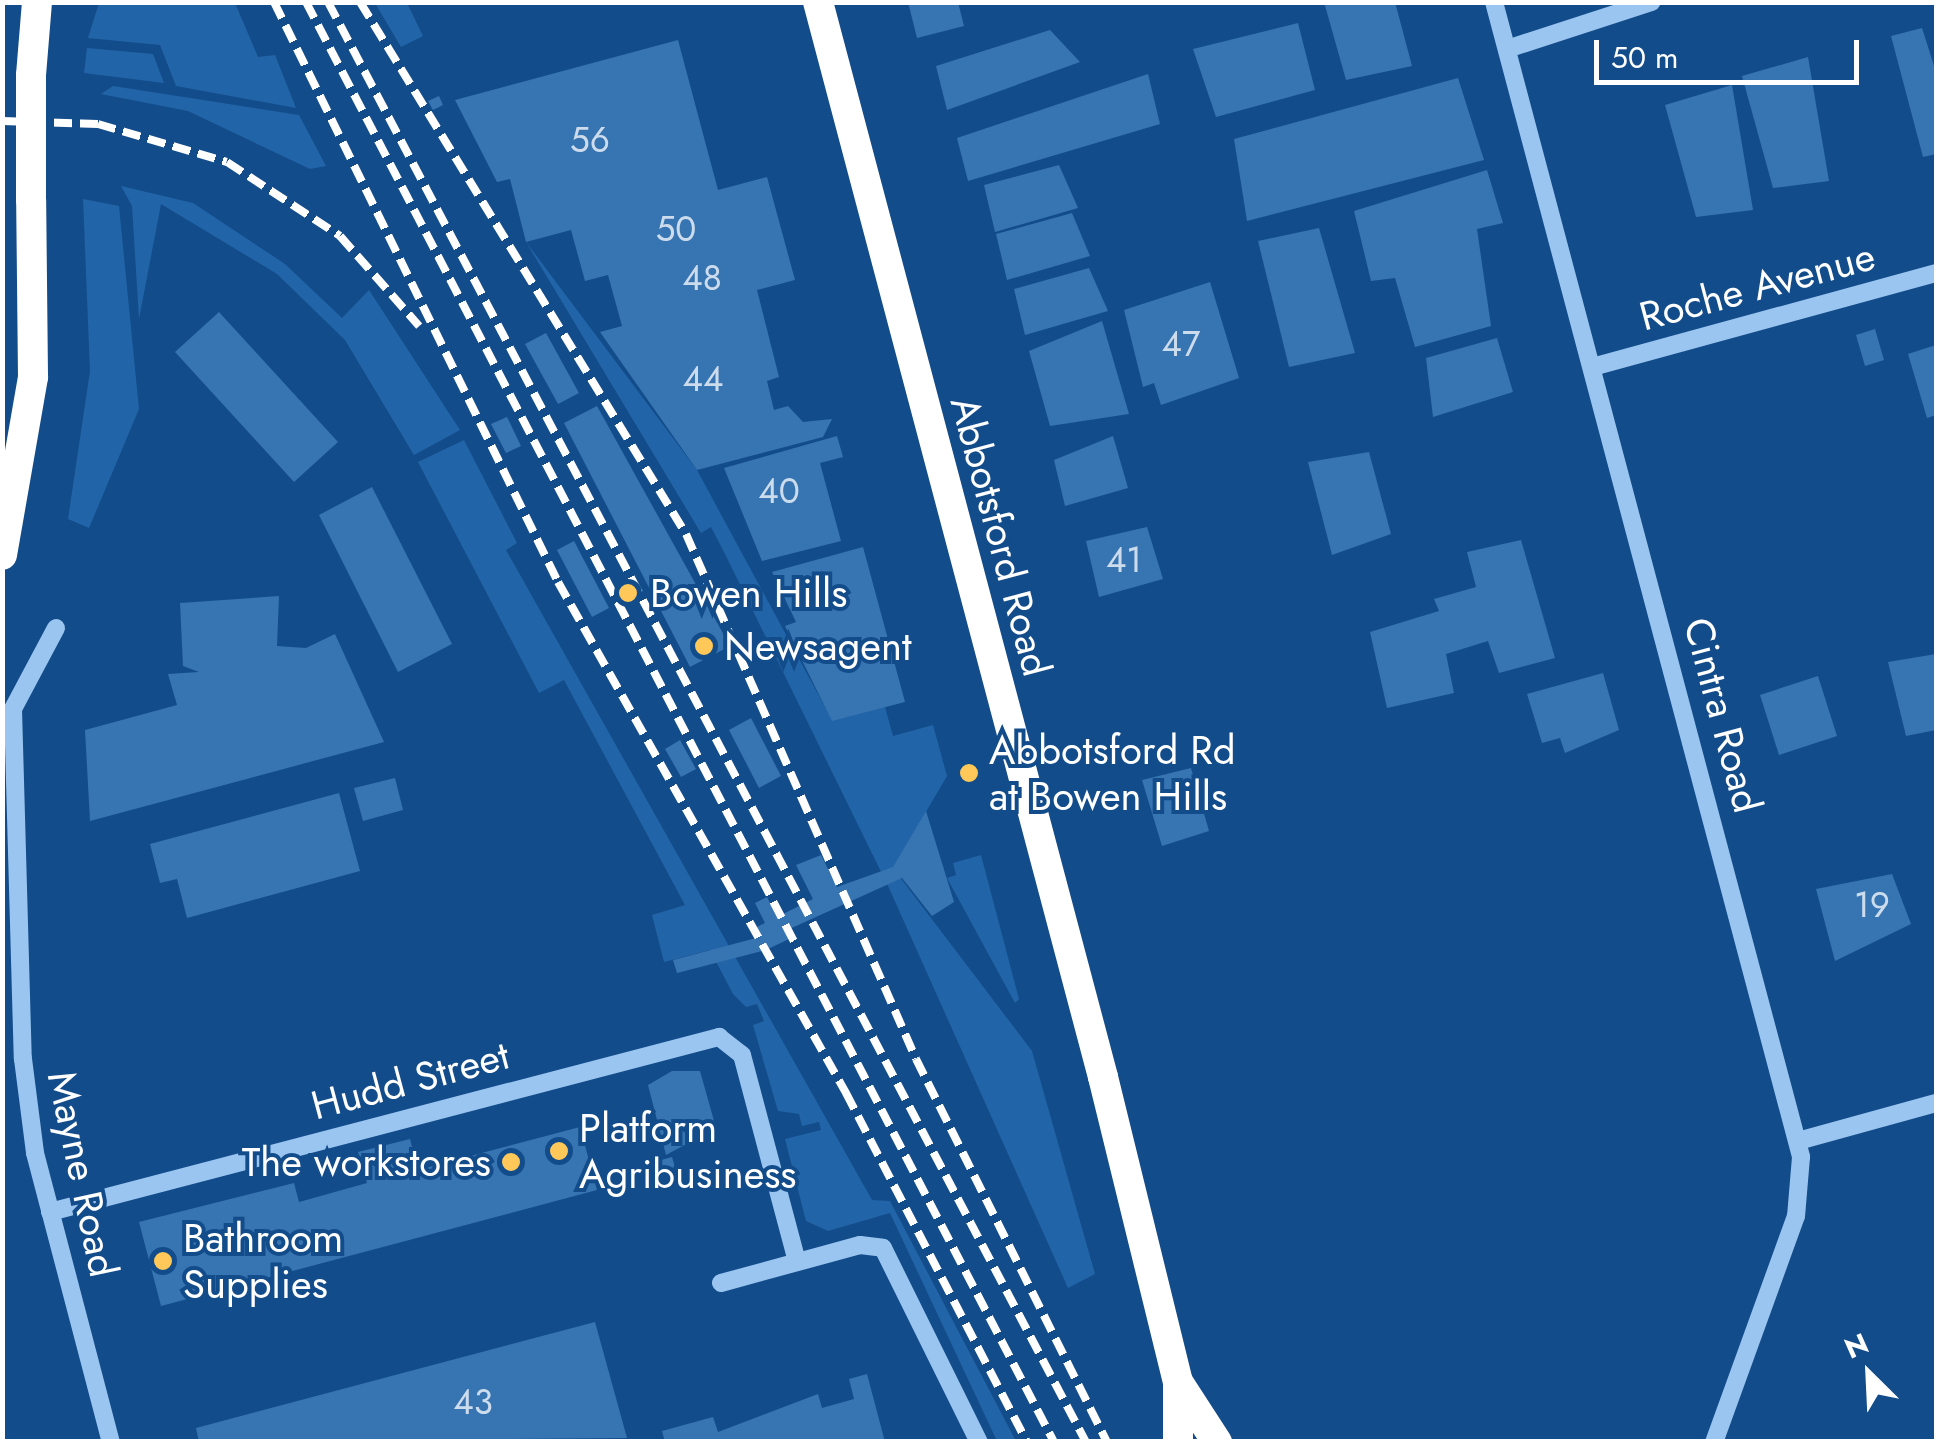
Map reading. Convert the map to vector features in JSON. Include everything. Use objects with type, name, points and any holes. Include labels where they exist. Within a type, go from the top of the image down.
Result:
[{"type":"highway","points":[[2,555],[33,377],[31,75],[37,2]]},
{"type":"highway","name":"Abbotsford Road","points":[[818,2],[1178,1382],[1178,1442]]},
{"type":"highway","name":"Abbotsford Road","points":[[1178,1382],[1217,1442]]},
{"type":"street","name":"Cintra Road","points":[[1494,2],[1596,366],[1798,1141],[1796,1216],[1714,1442]]},
{"type":"street","points":[[1506,49],[1652,2]]},
{"type":"street","name":"Roche Avenue","points":[[1596,366],[1936,273]]},
{"type":"street","name":"Mayne Road","points":[[56,628],[13,709],[8,791],[9,880],[28,1119],[111,1442]]},
{"type":"street","name":"Hudd Street","points":[[50,1212],[709,1036],[729,1041],[742,1056],[796,1262]]},
{"type":"street","points":[[1798,1141],[1936,1102]]},
{"type":"street","points":[[720,1283],[796,1262],[884,1248],[979,1442]]},
{"type":"shaded area","points":[[99,3],[235,3],[258,57],[275,55],[296,108],[176,86],[160,45],[88,38]]},
{"type":"shaded area","points":[[375,3],[407,3],[423,36],[401,47]]},
{"type":"shaded area","points":[[87,48],[153,54],[164,83],[84,73]]},
{"type":"shaded area","points":[[113,86],[299,115],[326,166],[310,169],[188,111],[101,94]]},
{"type":"shaded area","points":[[121,186],[193,203],[285,264],[342,318],[369,290],[460,430],[414,455],[345,340],[277,274],[161,204],[139,319],[132,206]]},
{"type":"shaded area","points":[[83,199],[119,206],[139,409],[89,528],[68,519],[90,371]]},
{"type":"shaded area","points":[[526,242],[697,470],[832,720],[885,707],[893,736],[933,725],[947,776],[893,868],[1032,1051],[1095,1274],[1068,1288],[889,888],[711,527],[701,533]]},
{"type":"shaded area","points":[[464,440],[517,543],[506,550],[872,1200],[890,1201],[1016,1441],[997,1441],[890,1213],[828,1231],[806,1221],[785,1139],[821,1130],[819,1122],[802,1126],[799,1114],[778,1111],[753,1025],[764,1021],[757,1004],[746,1007],[733,994],[710,950],[664,962],[652,915],[685,905],[564,680],[539,693],[418,462]]},
{"type":"shaded area","points":[[981,855],[1019,999],[1015,1003],[947,878],[956,875],[953,863]]},
{"type":"building","points":[[908,2],[958,2],[964,26],[917,38]]},
{"type":"building","points":[[1324,2],[1395,2],[1412,66],[1346,80]]},
{"type":"building","points":[[1298,23],[1315,90],[1216,117],[1193,49]]},
{"type":"building","points":[[1922,28],[1936,72],[1936,154],[1923,157],[1891,36]]},
{"type":"building","points":[[1050,30],[1080,62],[947,110],[936,66]]},
{"type":"building","points":[[678,40],[718,190],[767,177],[795,280],[757,290],[779,377],[767,381],[774,410],[788,406],[803,422],[832,419],[823,437],[697,470],[600,332],[622,326],[608,275],[585,281],[571,230],[526,242],[510,179],[497,182],[455,100]]},
{"type":"building","points":[[1808,57],[1829,181],[1773,188],[1742,76]]},
{"type":"building","points":[[1148,74],[1160,124],[968,181],[957,138]]},
{"type":"building","points":[[1458,78],[1484,160],[1247,221],[1234,139]]},
{"type":"building","points":[[1732,85],[1753,210],[1696,217],[1665,105]]},
{"type":"building","points":[[439,96],[443,105],[433,110],[428,101]]},
{"type":"building","points":[[1059,165],[1078,208],[995,232],[984,185]]},
{"type":"building","points":[[1487,170],[1503,223],[1477,229],[1491,326],[1415,347],[1395,278],[1371,281],[1354,211]]},
{"type":"building","points":[[1072,213],[1090,256],[1007,280],[996,234]]},
{"type":"building","points":[[1319,228],[1355,353],[1289,367],[1258,241]]},
{"type":"building","points":[[1089,268],[1108,311],[1025,335],[1014,289]]},
{"type":"building","points":[[1210,282],[1239,378],[1161,405],[1154,383],[1143,387],[1124,310]]},
{"type":"building","points":[[219,312],[338,442],[294,482],[175,352]]},
{"type":"building","points":[[1102,321],[1129,414],[1050,426],[1029,351]]},
{"type":"building","points":[[1875,329],[1884,360],[1865,366],[1856,335]]},
{"type":"building","points":[[546,333],[579,393],[558,404],[525,344]]},
{"type":"building","points":[[1497,338],[1513,392],[1433,417],[1426,358]]},
{"type":"building","points":[[1936,345],[1936,415],[1927,418],[1908,354]]},
{"type":"building","points":[[597,406],[730,646],[690,667],[564,423]]},
{"type":"building","points":[[507,417],[521,446],[506,453],[491,424]]},
{"type":"building","points":[[837,436],[843,457],[820,463],[841,541],[762,561],[724,468]]},
{"type":"building","points":[[1113,436],[1128,488],[1065,506],[1054,460]]},
{"type":"building","points":[[1369,452],[1391,534],[1332,555],[1308,462]]},
{"type":"building","points":[[372,487],[452,644],[398,672],[319,515]]},
{"type":"building","points":[[1147,527],[1163,579],[1099,597],[1086,541]]},
{"type":"building","points":[[1521,540],[1555,658],[1499,673],[1488,641],[1446,654],[1454,693],[1387,708],[1370,632],[1439,611],[1434,599],[1476,587],[1467,552]]},
{"type":"building","points":[[574,541],[609,608],[592,617],[557,550]]},
{"type":"building","points":[[863,547],[905,702],[832,721],[785,626],[796,622],[772,572]]},
{"type":"building","points":[[279,596],[277,646],[306,648],[335,634],[384,742],[90,821],[85,730],[177,705],[168,674],[199,672],[183,666],[180,603]]},
{"type":"building","points":[[1936,654],[1936,730],[1906,736],[1888,662]]},
{"type":"building","points":[[1603,673],[1619,730],[1565,753],[1560,738],[1542,743],[1527,694]]},
{"type":"building","points":[[1818,676],[1837,736],[1779,755],[1760,695]]},
{"type":"building","points":[[751,718],[781,776],[759,788],[729,730]]},
{"type":"building","points":[[680,740],[696,769],[681,777],[665,749]]},
{"type":"building","points":[[1191,768],[1209,831],[1162,846],[1142,780]]},
{"type":"building","points":[[395,778],[403,810],[363,821],[354,788]]},
{"type":"building","points":[[339,793],[360,871],[187,918],[177,879],[160,883],[150,844]]},
{"type":"building","points":[[926,811],[954,902],[932,916],[902,878],[785,931],[789,939],[766,950],[677,973],[673,960],[760,937],[755,928],[765,923],[755,903],[767,897],[777,917],[813,899],[796,865],[821,855],[837,887],[893,867]]},
{"type":"building","points":[[1892,874],[1911,924],[1835,961],[1816,889]]},
{"type":"building","points":[[672,1071],[700,1071],[716,1128],[666,1155],[648,1085]]},
{"type":"building","points":[[580,1127],[597,1190],[161,1306],[139,1222],[294,1183],[299,1202],[367,1183],[358,1152],[410,1139],[418,1170]]},
{"type":"building","points":[[672,1157],[675,1167],[645,1175],[643,1165]]},
{"type":"building","points":[[595,1322],[627,1438],[199,1442],[196,1428]]},
{"type":"building","points":[[867,1374],[885,1442],[665,1442],[662,1431],[713,1417],[718,1432],[818,1394],[822,1408],[854,1399],[849,1379]]},
{"type":"railway","points":[[274,2],[558,582],[846,1093],[1027,1442]]},
{"type":"railway","points":[[306,2],[1054,1442]]},
{"type":"railway","points":[[328,2],[1086,1442]]},
{"type":"railway","points":[[360,2],[686,534],[916,1059],[1107,1442]]},
{"type":"railway","points":[[2,121],[98,124],[227,162],[340,236],[419,326]]},
{"type":"place","name":"Bowen Hills","points":[[628,593]]},
{"type":"place","name":"Newsagent","points":[[704,646]]},
{"type":"place","name":"Abbotsford Rd at Bowen Hills","points":[[969,773]]},
{"type":"place","name":"Platform Agribusiness","points":[[559,1151]]},
{"type":"place","name":"The workstores","points":[[511,1162]]},
{"type":"place","name":"Bathroom Supplies","points":[[163,1261]]}]
